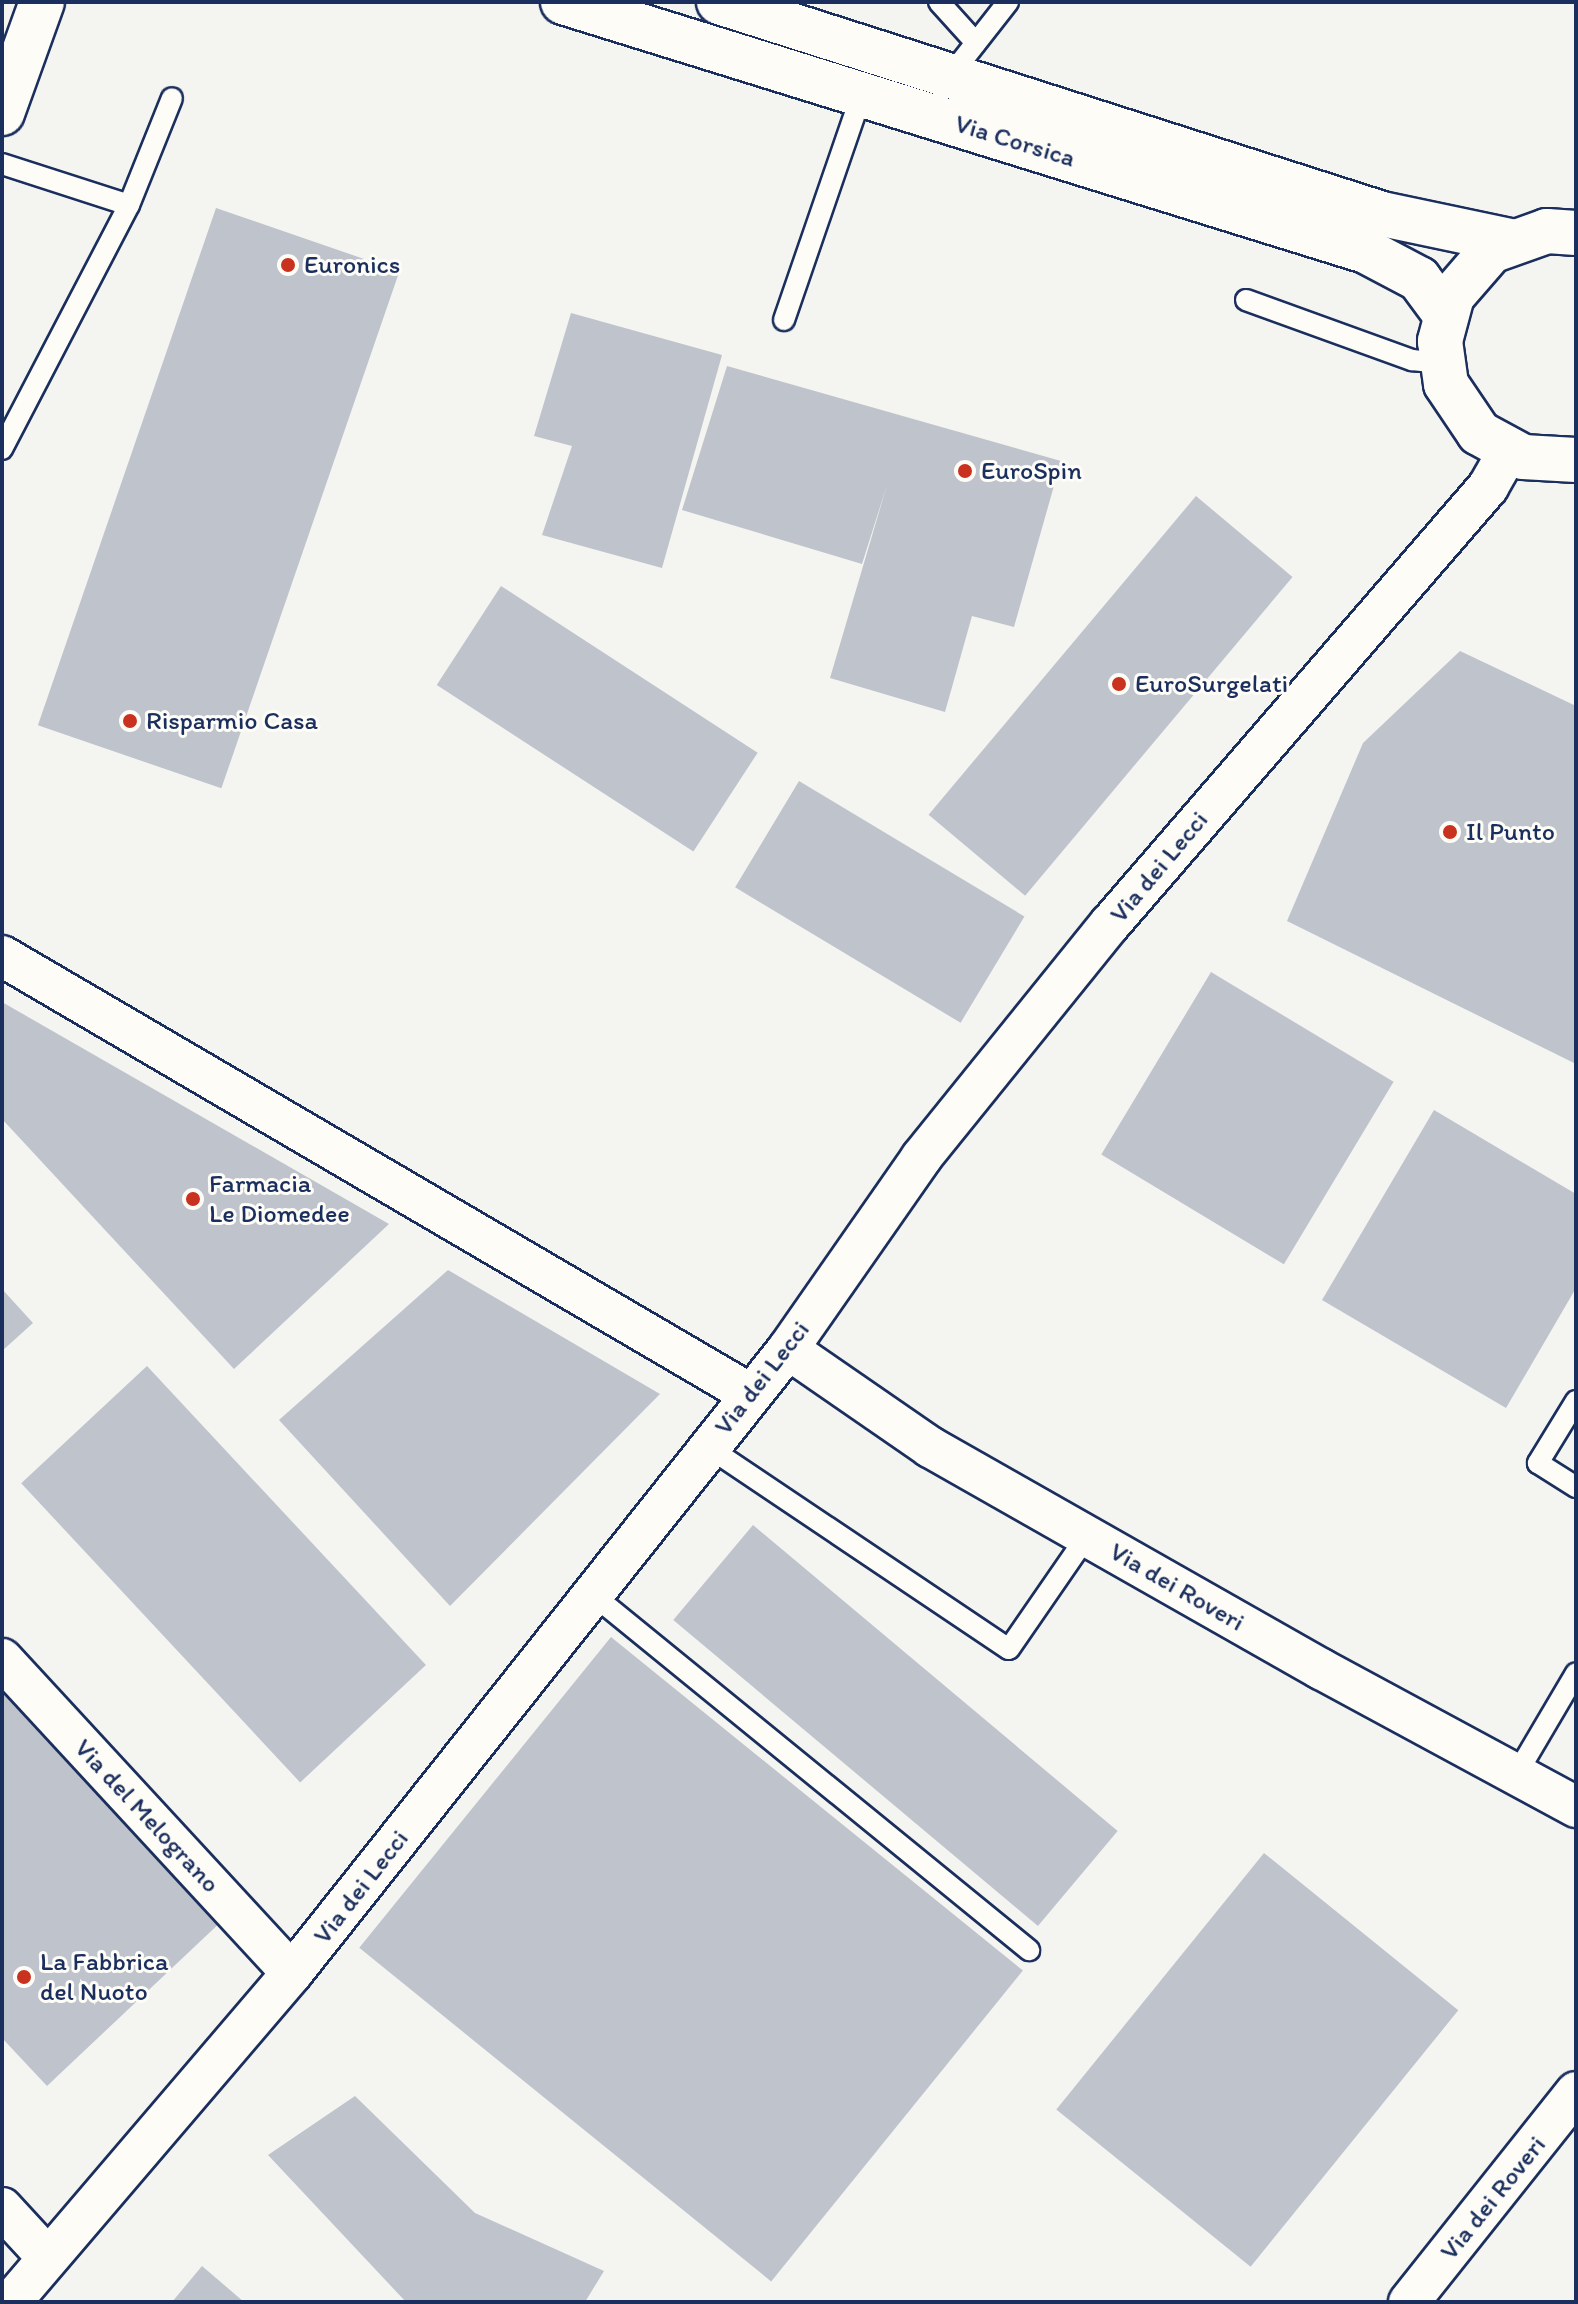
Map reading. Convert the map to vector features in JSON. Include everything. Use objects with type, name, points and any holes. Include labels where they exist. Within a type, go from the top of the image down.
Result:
[{"type":"main road","points":[[2,113],[13,47],[42,2]]},
{"type":"main road","name":"Via Corsica","points":[[563,2],[1366,251],[1419,279],[1445,314]]},
{"type":"main road","name":"Via Corsica","points":[[719,2],[963,60],[1382,214],[1510,241]]},
{"type":"main road","name":"Via Corsica","points":[[1576,233],[1547,231],[1510,241],[1476,263],[1445,314],[1441,363],[1457,408],[1479,433],[1508,452],[1547,462],[1576,460]]},
{"type":"street","name":"Via dei Lecci","points":[[11,2302],[292,1973],[788,1349],[931,1145],[1110,924],[1488,487],[1508,452]]},
{"type":"street","points":[[2,956],[750,1394]]},
{"type":"street","name":"Via dei Roveri","points":[[788,1349],[930,1447],[1576,1807]]},
{"type":"street","name":"Via del Melograno","points":[[2,1659],[292,1973]]},
{"type":"street","name":"Via dei Roveri","points":[[1409,2302],[1576,2092]]},
{"type":"street","points":[[2,2208],[47,2257]]},
{"type":"lane","points":[[939,2],[963,60],[1008,2]]},
{"type":"lane","points":[[784,320],[862,94]]},
{"type":"lane","points":[[2,449],[129,205],[172,98]]},
{"type":"lane","points":[[2,164],[129,205]]},
{"type":"lane","points":[[1246,300],[1412,360],[1441,363]]},
{"type":"lane","points":[[1576,1401],[1538,1463],[1576,1487]]},
{"type":"lane","points":[[708,1447],[1009,1649],[1087,1536]]},
{"type":"lane","points":[[592,1594],[1029,1950]]},
{"type":"lane","points":[[1516,1775],[1576,1673]]},
{"type":"building","points":[[216,208],[399,271],[221,788],[38,725]]},
{"type":"building","points":[[571,313],[722,355],[662,568],[542,535],[572,446],[534,436]]},
{"type":"building","points":[[727,366],[1061,461],[1014,627],[972,616],[945,712],[830,678],[887,485],[862,564],[682,510]]},
{"type":"building","points":[[1196,496],[1293,577],[1025,896],[929,815]]},
{"type":"building","points":[[501,586],[758,753],[693,852],[437,685]]},
{"type":"building","name":"Il Punto","points":[[1460,651],[1576,706],[1576,1064],[1287,921],[1363,743]]},
{"type":"building","points":[[799,781],[1024,916],[961,1023],[735,887]]},
{"type":"building","points":[[1211,972],[1394,1082],[1284,1264],[1101,1155]]},
{"type":"building","points":[[2,1002],[389,1224],[234,1369],[2,1119]]},
{"type":"building","points":[[1434,1110],[1576,1194],[1576,1288],[1506,1408],[1322,1300]]},
{"type":"building","points":[[448,1270],[660,1394],[450,1606],[279,1420]]},
{"type":"building","points":[[2,1289],[33,1323],[2,1351]]},
{"type":"building","points":[[147,1366],[426,1665],[300,1782],[21,1483]]},
{"type":"building","points":[[753,1525],[1118,1831],[1038,1926],[673,1620]]},
{"type":"building","points":[[611,1637],[1023,1971],[771,2281],[359,1948]]},
{"type":"building","points":[[2,1684],[225,1918],[47,2086],[2,2038]]},
{"type":"building","points":[[1264,1853],[1458,2010],[1251,2267],[1056,2109]]},
{"type":"building","points":[[355,2096],[475,2213],[604,2271],[585,2302],[406,2302],[268,2155]]},
{"type":"building","points":[[202,2266],[244,2302],[172,2302]]},
{"type":"place","name":"Euronics","points":[[288,265]]},
{"type":"place","name":"EuroSpin","points":[[965,471]]},
{"type":"place","name":"EuroSurgelati","points":[[1119,684]]},
{"type":"place","name":"Risparmio Casa","points":[[130,721]]},
{"type":"place","name":"Il Punto","points":[[1450,832]]},
{"type":"place","name":"Farmacia Le Diomedee","points":[[193,1199]]},
{"type":"place","name":"La Fabbrica del Nuoto","points":[[24,1977]]}]
